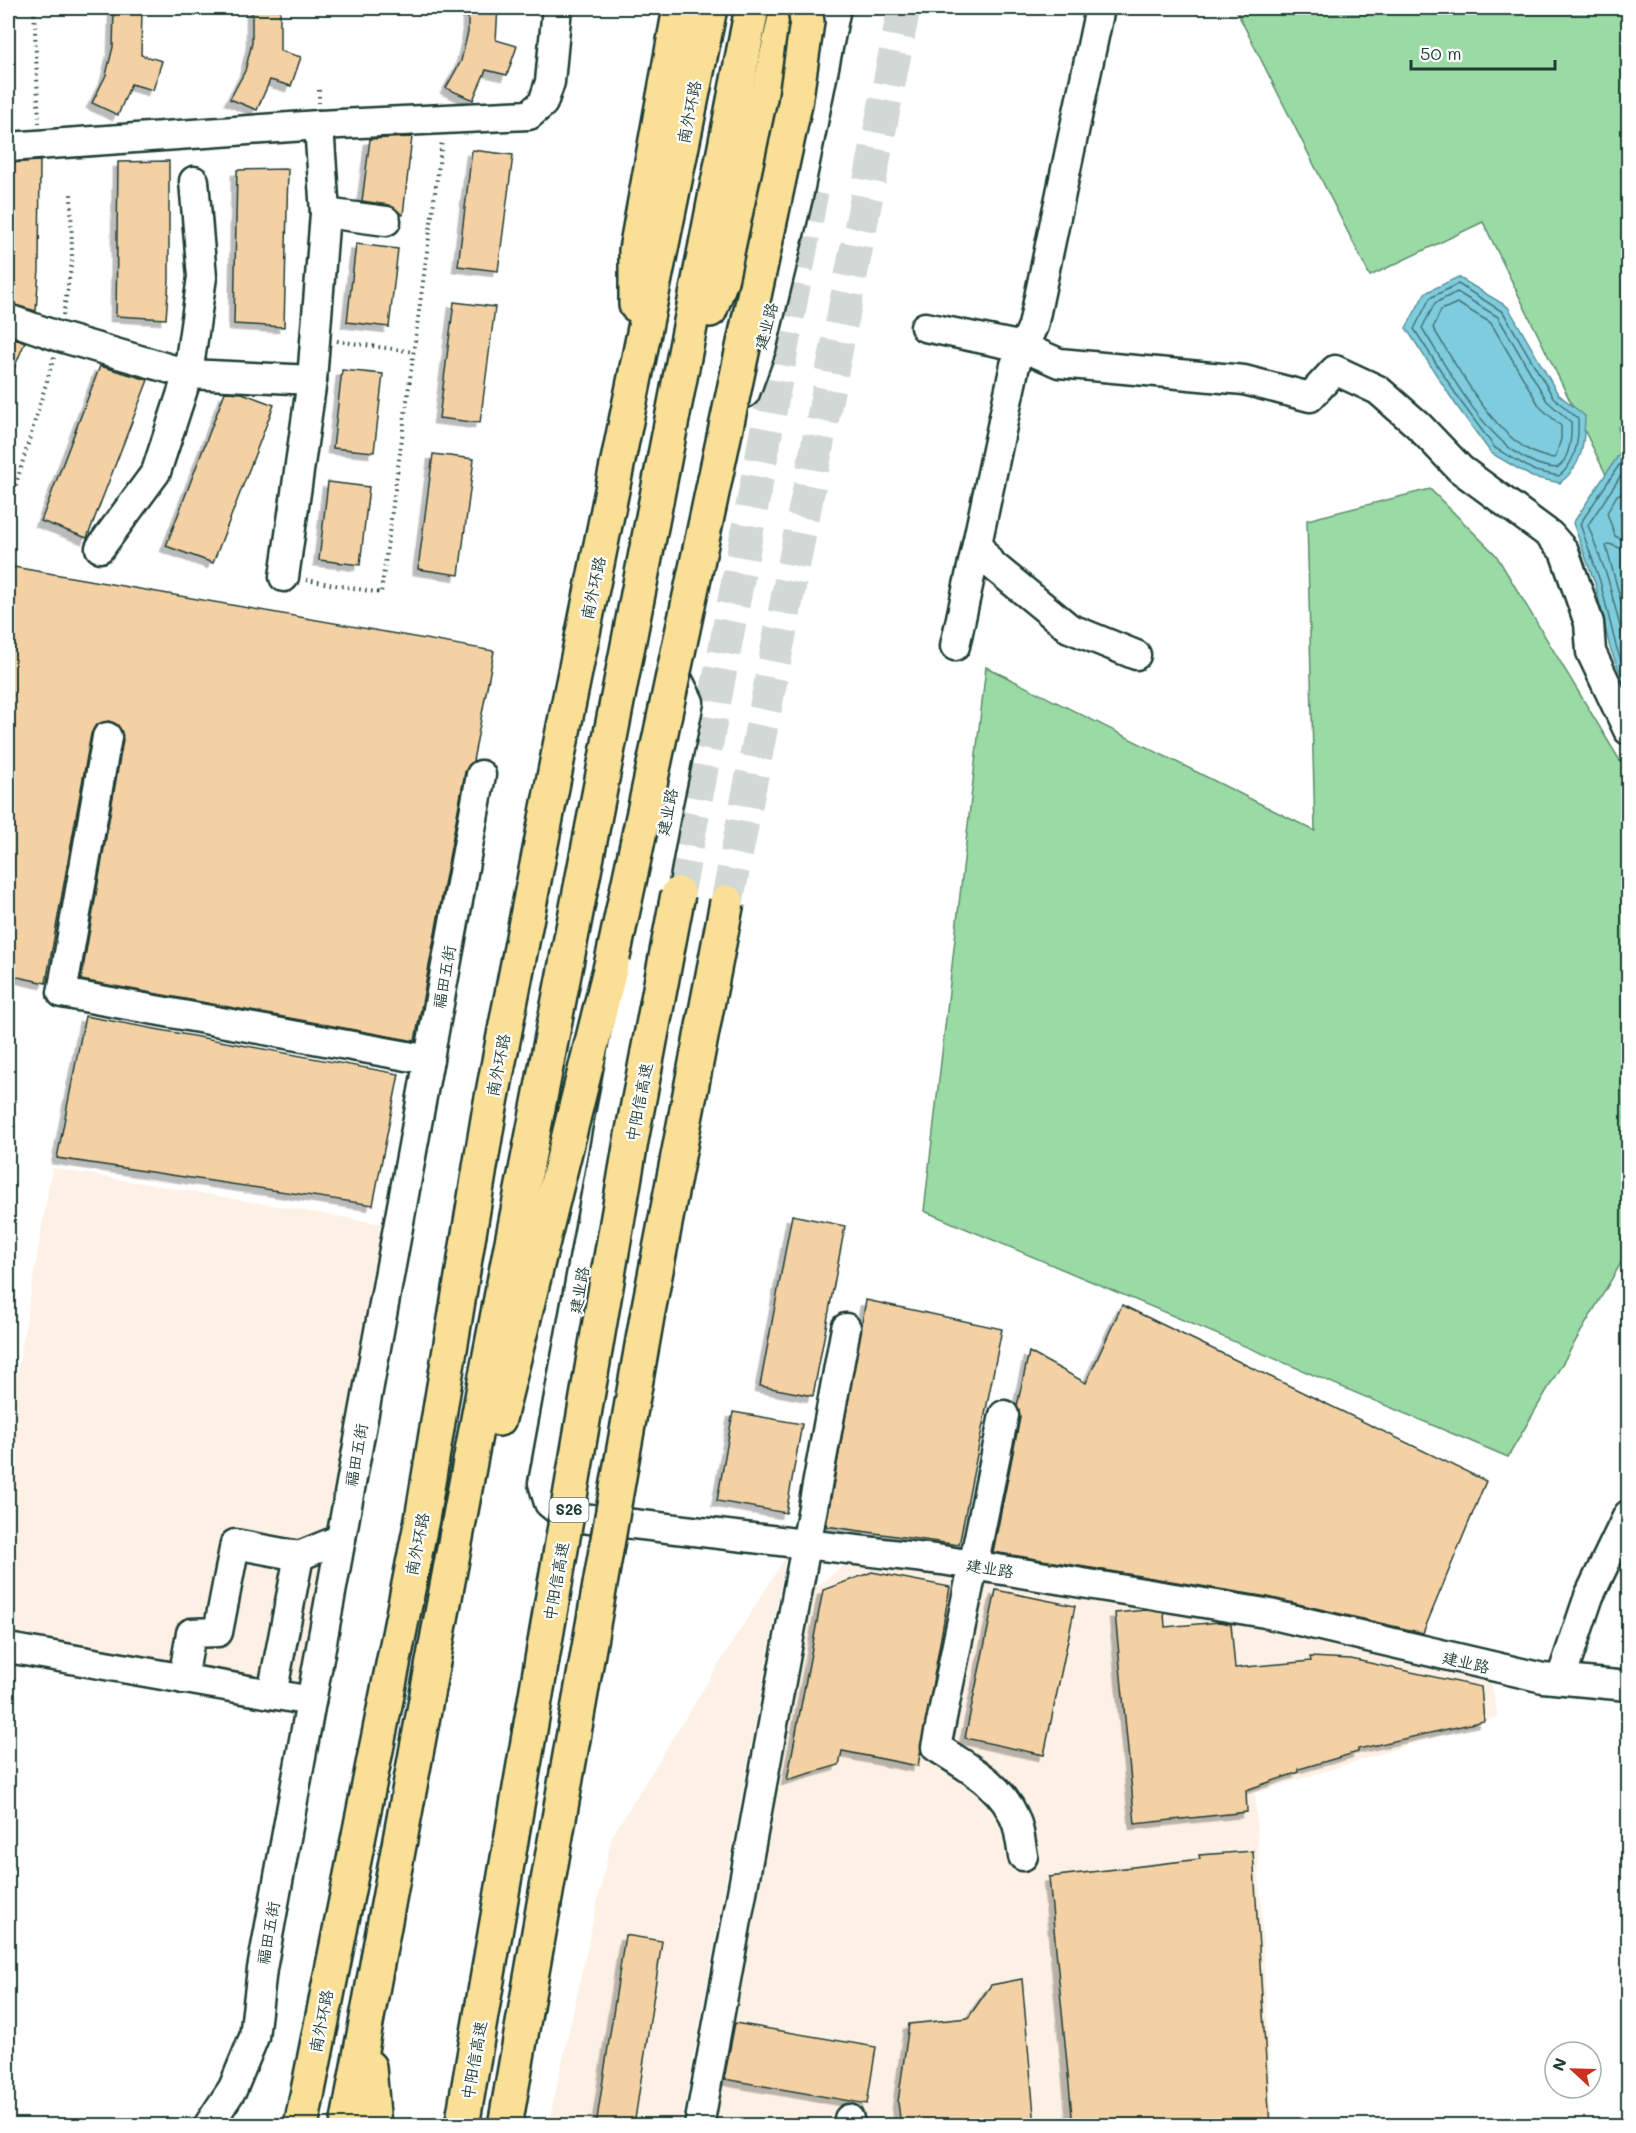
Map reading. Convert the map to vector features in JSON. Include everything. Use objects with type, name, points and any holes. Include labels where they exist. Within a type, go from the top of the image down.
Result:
[{"type":"highway","points":[[636,379],[636,250],[680,8]]},
{"type":"highway","name":"南外环路","points":[[301,2126],[422,1519],[493,1090],[710,8]]},
{"type":"highway","points":[[347,2126],[493,1342],[678,399],[752,8]]},
{"type":"highway","points":[[678,399],[738,234],[788,8]]},
{"type":"highway","points":[[419,1738],[613,957],[795,104],[807,22],[805,8]]},
{"type":"highway","name":"中阳信高速","points":[[462,2126],[629,1153],[678,894]]},
{"type":"highway","name":"S26","points":[[505,2126],[647,1317],[727,903]]},
{"type":"highway","points":[[366,2024],[374,2126]]},
{"type":"street","points":[[8,147],[319,125],[530,115],[543,103],[550,82],[557,8]]},
{"type":"street","name":"建业路","points":[[836,8],[813,130],[762,346],[710,499],[675,648],[676,676],[689,702],[667,808],[543,1483],[549,1503],[565,1516],[806,1543],[973,1565],[1265,1613],[1473,1664],[1561,1679],[1629,1686]]},
{"type":"street","points":[[955,646],[1015,365],[1033,326],[1100,8]]},
{"type":"street","points":[[285,577],[312,380],[325,213],[319,125]]},
{"type":"street","points":[[100,548],[156,472],[188,374],[202,277],[194,182]]},
{"type":"street","points":[[325,213],[386,221]]},
{"type":"street","points":[[8,319],[60,337],[188,374],[312,380]]},
{"type":"street","points":[[925,327],[1023,347],[1059,363],[1244,380],[1310,397],[1335,370],[1378,390],[1418,425],[1460,469],[1550,536],[1564,551],[1589,623],[1592,652],[1629,730]]},
{"type":"street","points":[[977,544],[990,563],[1069,628],[1136,655]]},
{"type":"street","points":[[107,736],[62,993],[429,1060]]},
{"type":"street","name":"福田五街","points":[[208,2126],[233,2088],[254,2037],[262,1969],[481,775]]},
{"type":"street","points":[[699,2126],[846,1328]]},
{"type":"street","points":[[1004,1415],[936,1747],[979,1775],[1005,1801],[1017,1823],[1023,1856]]},
{"type":"street","points":[[1561,1679],[1589,1596],[1626,1524]]},
{"type":"street","points":[[183,1679],[191,1633],[218,1632],[236,1544],[299,1556],[341,1539]]},
{"type":"street","points":[[272,1694],[299,1556]]},
{"type":"street","points":[[8,1648],[311,1701]]},
{"type":"path","points":[[34,8],[40,145]]},
{"type":"path","points":[[285,577],[381,593],[445,119]]},
{"type":"path","points":[[14,491],[60,337],[72,262],[71,190]]},
{"type":"path","points":[[315,338],[414,352]]},
{"type":"shaded area","points":[[52,1168],[383,1224],[303,1687],[8,1637],[8,1427]]},
{"type":"shaded area","points":[[786,1556],[681,2125],[548,2126],[612,1836]]},
{"type":"shaded area","points":[[851,1560],[1230,1619],[1491,1682],[1498,1717],[1255,1793],[1273,2125],[705,2126],[807,1594]]},
{"type":"green space","points":[[1235,8],[1628,8],[1628,520],[1483,222],[1370,276]]},
{"type":"green space","points":[[1430,489],[1496,555],[1628,774],[1628,1251],[1508,1457],[924,1211],[986,667],[1315,831],[1307,520]]},
{"type":"water","points":[[1458,277],[1508,307],[1558,394],[1585,416],[1581,454],[1568,476],[1560,483],[1532,477],[1491,453],[1456,405],[1406,328],[1425,293]]},
{"type":"water","points":[[1618,427],[1628,428],[1628,501],[1620,514],[1628,535],[1628,692],[1610,648],[1595,583],[1573,523],[1620,453]]},
{"type":"building","points":[[114,8],[142,8],[141,55],[162,61],[153,90],[131,84],[118,115],[92,103],[106,75],[113,47]]},
{"type":"building","points":[[252,8],[280,8],[280,51],[301,57],[291,86],[270,80],[257,110],[230,99],[245,71],[252,43]]},
{"type":"building","points":[[468,8],[498,8],[496,40],[517,46],[507,75],[486,70],[473,100],[446,88],[461,61],[468,32]]},
{"type":"building","points":[[412,137],[403,215],[389,205],[362,201],[370,139]]},
{"type":"building","points":[[472,150],[513,155],[498,271],[458,266]]},
{"type":"building","points":[[40,161],[39,269],[36,311],[8,303],[8,163]]},
{"type":"building","points":[[169,161],[169,279],[166,319],[116,316],[118,162]]},
{"type":"building","points":[[288,169],[284,327],[234,324],[237,170]]},
{"type":"building","points":[[356,244],[398,249],[389,327],[347,322]]},
{"type":"building","points":[[454,302],[495,307],[480,423],[439,418]]},
{"type":"building","points":[[8,336],[25,342],[8,383]]},
{"type":"building","points":[[100,366],[148,380],[87,538],[41,521]]},
{"type":"building","points":[[342,370],[383,374],[374,452],[333,448]]},
{"type":"building","points":[[225,392],[242,393],[274,405],[213,563],[166,546]]},
{"type":"building","points":[[433,454],[474,459],[459,575],[418,569]]},
{"type":"building","points":[[328,482],[369,487],[360,565],[319,560]]},
{"type":"building","points":[[8,566],[494,651],[473,761],[465,772],[415,1041],[81,980],[123,740],[118,725],[109,721],[95,726],[91,734],[46,983],[8,975]]},
{"type":"building","points":[[85,1016],[399,1074],[373,1205],[57,1158]]},
{"type":"building","points":[[792,1215],[845,1226],[813,1396],[760,1386]]},
{"type":"building","points":[[866,1300],[1002,1329],[959,1545],[826,1526]]},
{"type":"building","points":[[1122,1305],[1486,1481],[1423,1633],[1268,1597],[993,1552],[1020,1418],[1017,1406],[1029,1352],[1086,1383]]},
{"type":"building","points":[[733,1412],[802,1424],[786,1513],[717,1501]]},
{"type":"building","points":[[872,1572],[950,1587],[918,1766],[842,1751],[839,1765],[787,1780],[823,1590]]},
{"type":"building","points":[[996,1590],[1075,1606],[1044,1755],[965,1738]]},
{"type":"building","points":[[1146,1610],[1164,1613],[1165,1627],[1220,1622],[1231,1624],[1235,1668],[1311,1661],[1310,1657],[1351,1659],[1481,1687],[1484,1721],[1358,1749],[1358,1752],[1299,1769],[1299,1772],[1246,1790],[1247,1812],[1135,1824],[1115,1613]]},
{"type":"building","points":[[1253,1851],[1270,2126],[1073,2126],[1049,1877],[1200,1859],[1199,1855]]},
{"type":"building","points":[[625,1935],[662,1941],[634,2126],[596,2126]]},
{"type":"building","points":[[1022,1979],[1035,2126],[901,2126],[898,2102],[909,2024],[968,2018],[991,1985]]},
{"type":"building","points":[[735,2023],[876,2047],[867,2104],[724,2079]]},
{"type":"tunnel","points":[[727,902],[904,8]]},
{"type":"tunnel","points":[[678,894],[812,192]]}]
